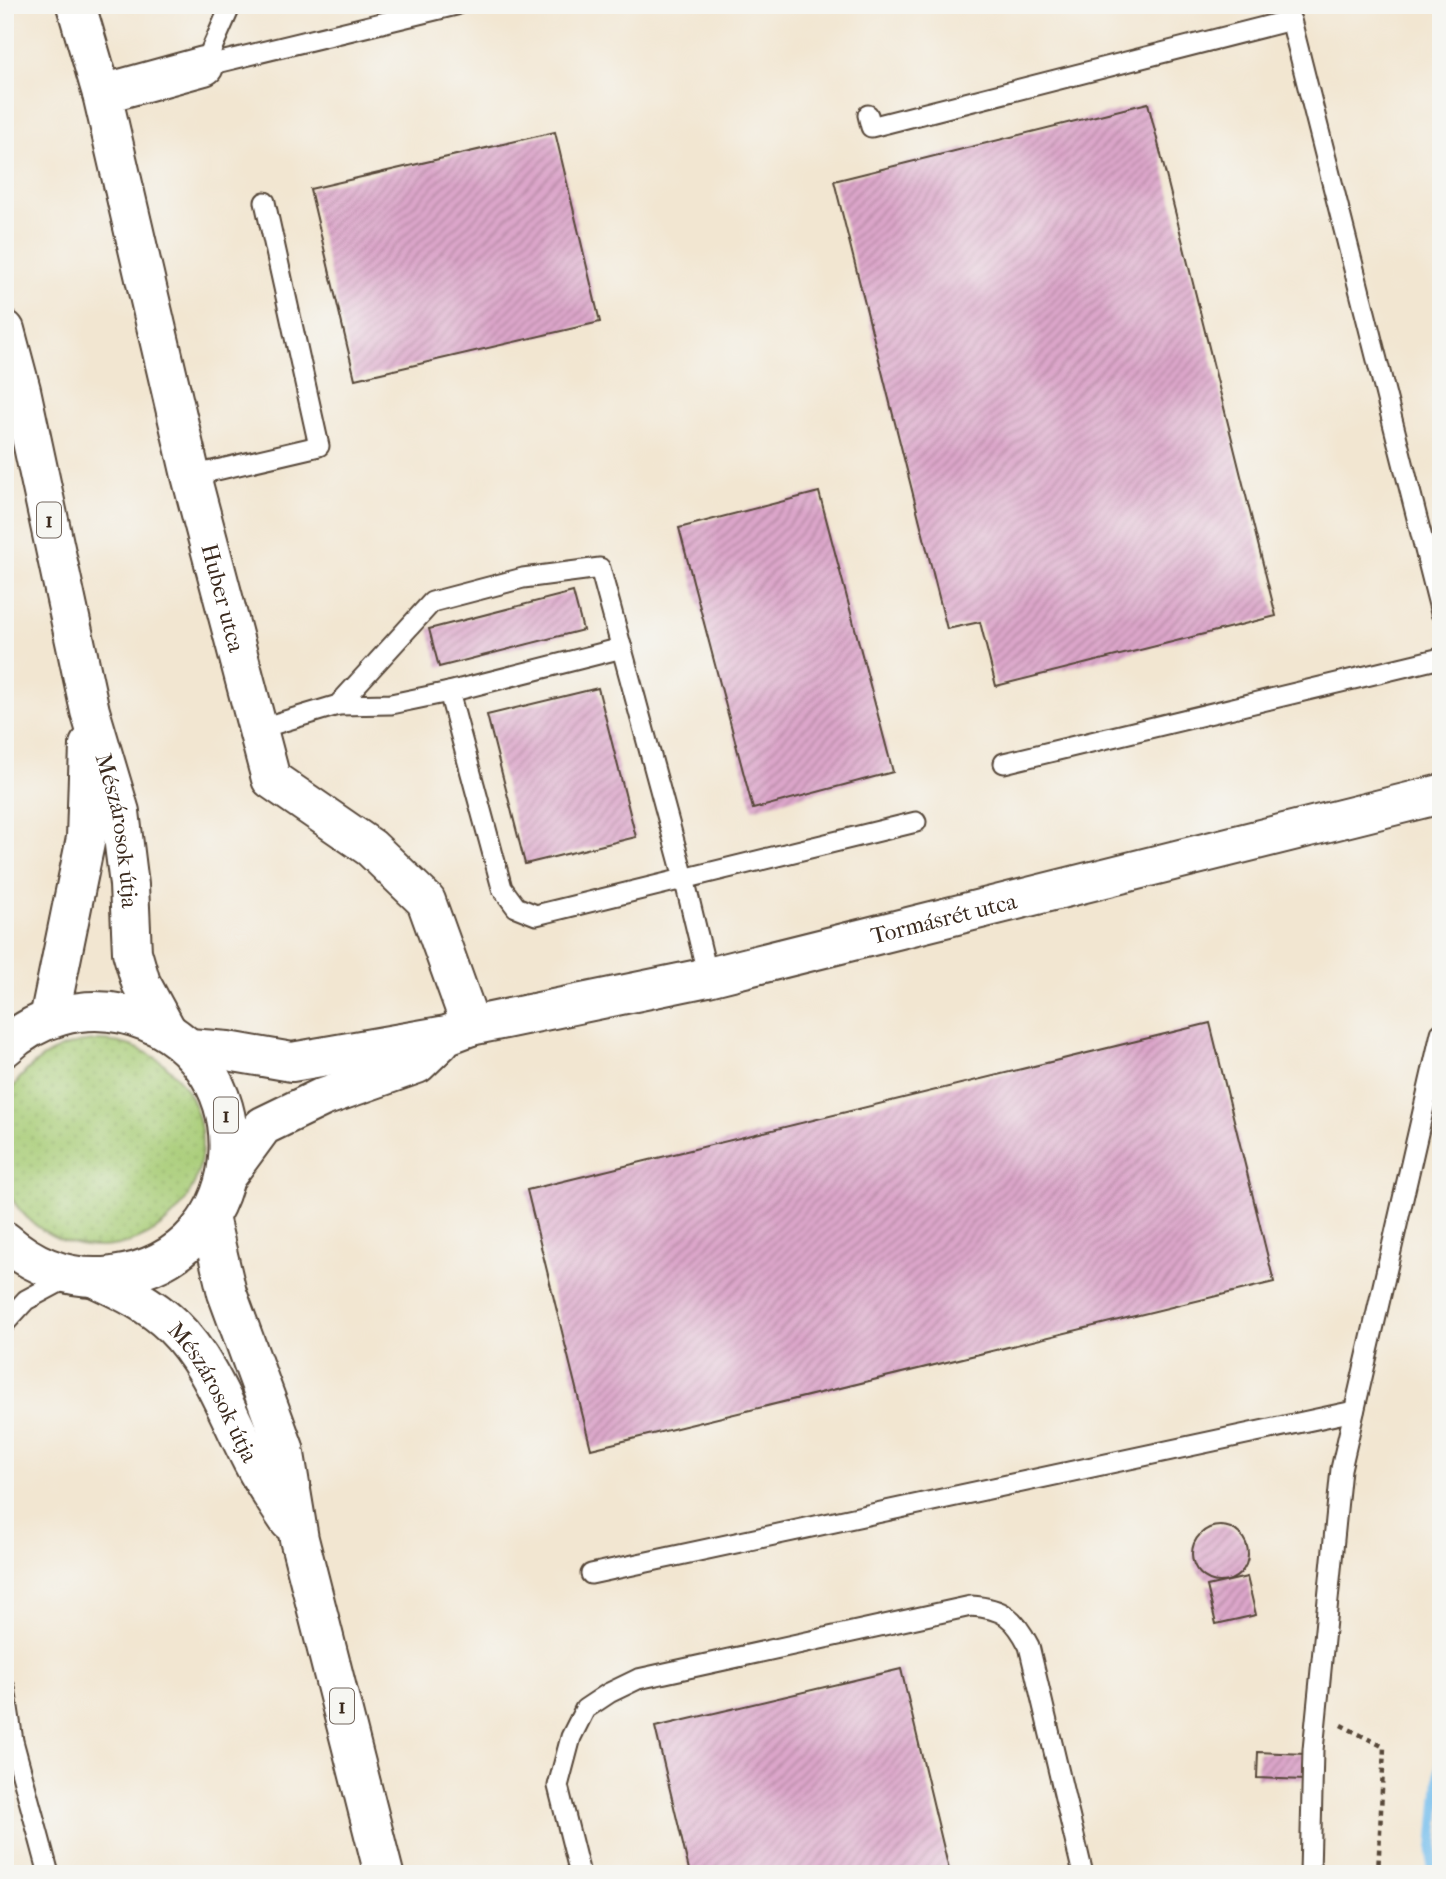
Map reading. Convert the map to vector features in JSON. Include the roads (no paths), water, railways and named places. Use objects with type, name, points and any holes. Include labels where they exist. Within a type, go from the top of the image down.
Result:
[{"type":"street","name":"Huber utca","points":[[76,5],[102,93],[191,476],[271,779],[371,848],[426,901],[459,1031]]},
{"type":"street","points":[[102,93],[204,66]]},
{"type":"street","name":"Mészárosok útja","points":[[5,330],[21,390],[90,711],[120,812],[129,885],[132,952],[141,983],[178,1039],[207,1069],[220,1093],[228,1120],[230,1147],[227,1175],[209,1217],[188,1242],[160,1262],[129,1274],[83,1277]]},
{"type":"street","name":"Mészárosok útja","points":[[48,1019],[86,838],[90,711]]},
{"type":"street","name":"Tormásrét utca","points":[[178,1039],[292,1062],[459,1031],[708,977],[1441,794]]},
{"type":"street","name":"Mészárosok útja","points":[[6,1044],[27,1029],[48,1019],[79,1012],[109,1011],[139,1018],[178,1039]]},
{"type":"street","points":[[227,1175],[263,1126],[323,1097],[417,1064],[459,1031]]},
{"type":"street","name":"Mészárosok útja","points":[[209,1217],[227,1293],[284,1448],[299,1539],[384,1874]]},
{"type":"street","name":"Mészárosok útja","points":[[5,1241],[19,1253],[44,1267],[83,1277],[140,1299],[174,1327],[217,1388],[253,1463],[299,1539]]},
{"type":"lane","points":[[204,66],[231,5]]},
{"type":"lane","points":[[204,66],[456,5]]},
{"type":"lane","points":[[868,115],[871,127],[1291,20],[1441,613]]},
{"type":"lane","points":[[191,476],[319,446],[265,202]]},
{"type":"lane","points":[[338,705],[432,601],[523,578],[600,568],[708,977]]},
{"type":"lane","points":[[258,729],[338,705],[391,704],[450,692],[622,648]]},
{"type":"lane","points":[[1004,763],[1441,657]]},
{"type":"lane","points":[[450,692],[502,888],[516,907],[536,915],[916,822]]},
{"type":"lane","points":[[1310,1874],[1313,1750],[1341,1469],[1441,1033]]},
{"type":"lane","points":[[5,1323],[26,1300],[83,1277]]},
{"type":"lane","points":[[591,1574],[1354,1411]]},
{"type":"lane","points":[[580,1874],[558,1786],[571,1737],[585,1709],[609,1693],[638,1679],[971,1606],[990,1607],[1007,1615],[1021,1629],[1029,1646],[1083,1874]]},
{"type":"lane","points":[[5,1688],[9,1742],[49,1874]]},
{"type":"waterway","points":[[1431,1874],[1441,1755]]}]
